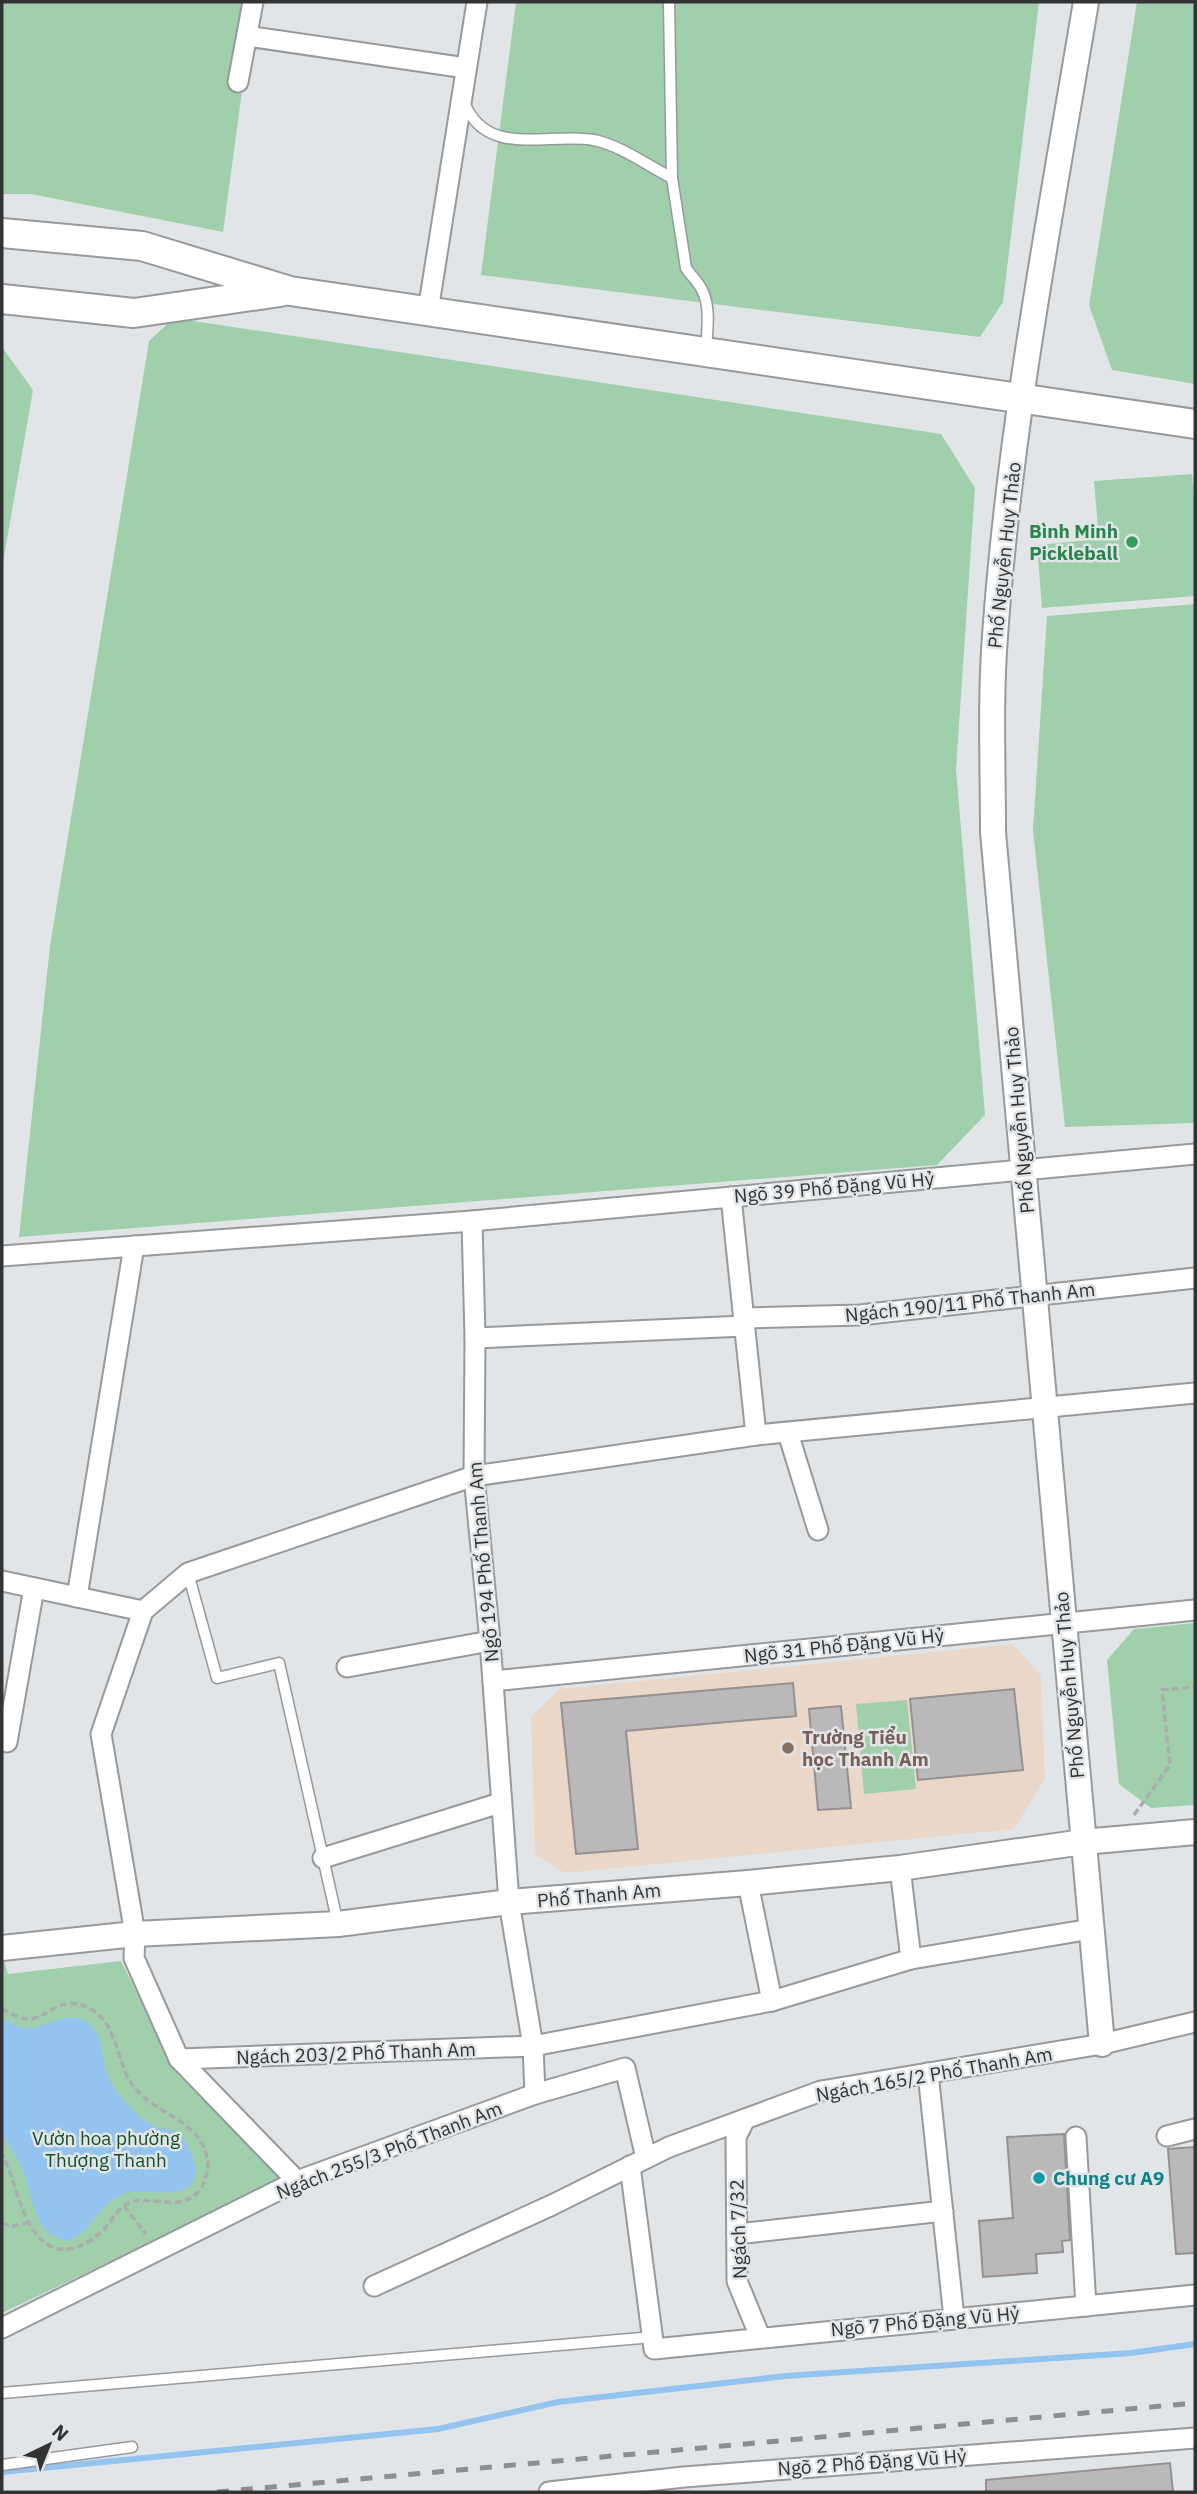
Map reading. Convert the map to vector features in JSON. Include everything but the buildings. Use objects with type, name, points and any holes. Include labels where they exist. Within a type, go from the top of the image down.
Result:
[{"type":"main road","points":[[2,233],[142,246],[290,291],[1195,424]]},
{"type":"main road","points":[[2,299],[134,313],[290,291]]},
{"type":"street","points":[[239,82],[253,2]]},
{"type":"street","points":[[428,311],[477,2]]},
{"type":"street","name":"Phố Nguyễn Huy Thảo","points":[[1086,2],[1020,398],[999,583],[992,708],[993,832],[1102,2045]]},
{"type":"street","points":[[247,37],[466,68]]},
{"type":"street","name":"Ngõ 39 Phố Đặng Vũ Hỷ","points":[[2,1256],[472,1221],[1195,1154]]},
{"type":"street","points":[[731,1197],[756,1435]]},
{"type":"street","name":"Ngõ 194 Phố Thanh Am","points":[[472,1221],[474,1476],[490,1641],[509,1902],[534,2046],[535,2094]]},
{"type":"street","points":[[77,1597],[134,1246]]},
{"type":"street","name":"Ngách 190/11 Phố Thanh Am","points":[[475,1338],[860,1315],[1195,1278]]},
{"type":"street","points":[[297,2182],[179,2059],[134,1958],[135,1934],[101,1734],[143,1611],[188,1573],[474,1476],[756,1435],[1195,1393]]},
{"type":"street","points":[[789,1433],[818,1530]]},
{"type":"street","points":[[2,1581],[143,1611]]},
{"type":"street","points":[[7,1742],[34,1588]]},
{"type":"street","name":"Ngõ 31 Phố Đặng Vũ Hỷ","points":[[493,1681],[1195,1610]]},
{"type":"street","points":[[347,1667],[490,1641]]},
{"type":"street","points":[[323,1858],[500,1803]]},
{"type":"street","name":"Phố Thanh Am","points":[[2,1948],[135,1934],[338,1923],[509,1902],[748,1883],[900,1867],[1083,1842],[1195,1832]]},
{"type":"street","points":[[900,1867],[911,1959]]},
{"type":"street","points":[[748,1883],[772,2001]]},
{"type":"street","name":"Ngách 203/2 Phố Thanh Am","points":[[179,2059],[534,2046],[772,2001],[911,1959],[1091,1929]]},
{"type":"street","name":"Ngách 165/2 Phố Thanh Am","points":[[374,2286],[552,2205],[669,2147],[821,2091],[1102,2045],[1195,2022]]},
{"type":"street","name":"Ngách 255/3 Phố Thanh Am","points":[[2,2328],[297,2182],[535,2094],[625,2068],[638,2162]]},
{"type":"street","points":[[928,2073],[954,2318]]},
{"type":"street","name":"Ngách 7/32","points":[[745,2119],[736,2137],[737,2281],[760,2337]]},
{"type":"street","points":[[1167,2136],[1195,2129]]},
{"type":"street","points":[[1076,2137],[1086,2306]]},
{"type":"street","points":[[638,2162],[654,2343]]},
{"type":"street","points":[[737,2234],[943,2211]]},
{"type":"street","name":"Ngõ 7 Phố Đặng Vũ Hỷ","points":[[654,2343],[760,2337],[1195,2295]]},
{"type":"street","name":"Ngõ 2 Phố Đặng Vũ Hỷ","points":[[550,2492],[685,2484],[1195,2438]]},
{"type":"lane","points":[[669,2],[672,178],[686,268],[698,282],[707,302],[706,352]]},
{"type":"lane","points":[[462,96],[476,124],[487,132],[525,139],[592,140],[625,153],[672,178]]},
{"type":"lane","points":[[188,1573],[217,1678],[279,1663],[338,1923]]},
{"type":"lane","points":[[2,2393],[654,2343]]},
{"type":"lane","points":[[2,2465],[132,2447]]},
{"type":"path","points":[[1117,1839],[1170,1765],[1162,1690],[1195,1687]]},
{"type":"path","points":[[2,2009],[26,2019],[35,2018],[55,2006],[65,2004],[79,2004],[92,2010],[111,2032],[125,2074],[134,2087],[152,2105],[193,2130],[207,2155],[208,2169],[205,2181],[189,2199],[175,2204],[135,2201],[124,2206],[97,2235],[73,2248],[62,2250],[51,2247],[42,2240],[27,2222],[15,2182],[2,2154]]},
{"type":"path","points":[[124,2206],[156,2251]]},
{"type":"path","points":[[2,2223],[13,2226],[27,2222]]},
{"type":"shaded area","name":"Trường Tiểu học Thanh Am","points":[[1013,1644],[1041,1676],[1045,1778],[1014,1829],[565,1873],[535,1854],[531,1717],[560,1689]]},
{"type":"green space","points":[[2,2],[254,2],[223,232],[31,194],[2,194]]},
{"type":"green space","points":[[516,2],[1039,2],[1003,302],[980,337],[481,275]]},
{"type":"green space","points":[[1137,2],[1195,2],[1195,384],[1112,370],[1089,305]]},
{"type":"green space","points":[[174,318],[941,434],[975,488],[956,769],[985,1115],[937,1165],[19,1237],[50,946],[149,341]]},
{"type":"green space","points":[[2,347],[33,390],[2,568]]},
{"type":"green space","name":"Bình Minh Pickleball","points":[[1192,474],[1195,596],[1042,608],[1037,545],[1099,539],[1094,481]]},
{"type":"green space","points":[[1195,604],[1195,1123],[1065,1127],[1033,830],[1047,616]]},
{"type":"green space","points":[[1195,1623],[1195,1805],[1151,1808],[1119,1784],[1107,1660],[1134,1629]]},
{"type":"green space","points":[[907,1700],[916,1789],[864,1794],[856,1704]]},
{"type":"green space","name":"Vườn hoa phường Thượng Thanh","points":[[2,1953],[8,1974],[121,1961],[178,2075],[282,2180],[2,2313]]},
{"type":"water","points":[[2,2018],[21,2028],[38,2027],[71,2018],[88,2023],[97,2033],[106,2071],[121,2097],[146,2121],[156,2127],[168,2129],[186,2143],[195,2168],[192,2183],[178,2191],[120,2195],[70,2241],[49,2233],[37,2216],[20,2164],[2,2136]]},
{"type":"waterway","points":[[2,2472],[438,2429],[558,2402],[785,2376],[1131,2353],[1195,2344]]},
{"type":"railway","points":[[217,2492],[1195,2403]]},
{"type":"place","name":"Bình Minh Pickleball","points":[[1132,542]]},
{"type":"place","name":"Trường Tiểu học Thanh Am","points":[[788,1748]]},
{"type":"place","name":"Chung cư A9","points":[[1039,2178]]}]
